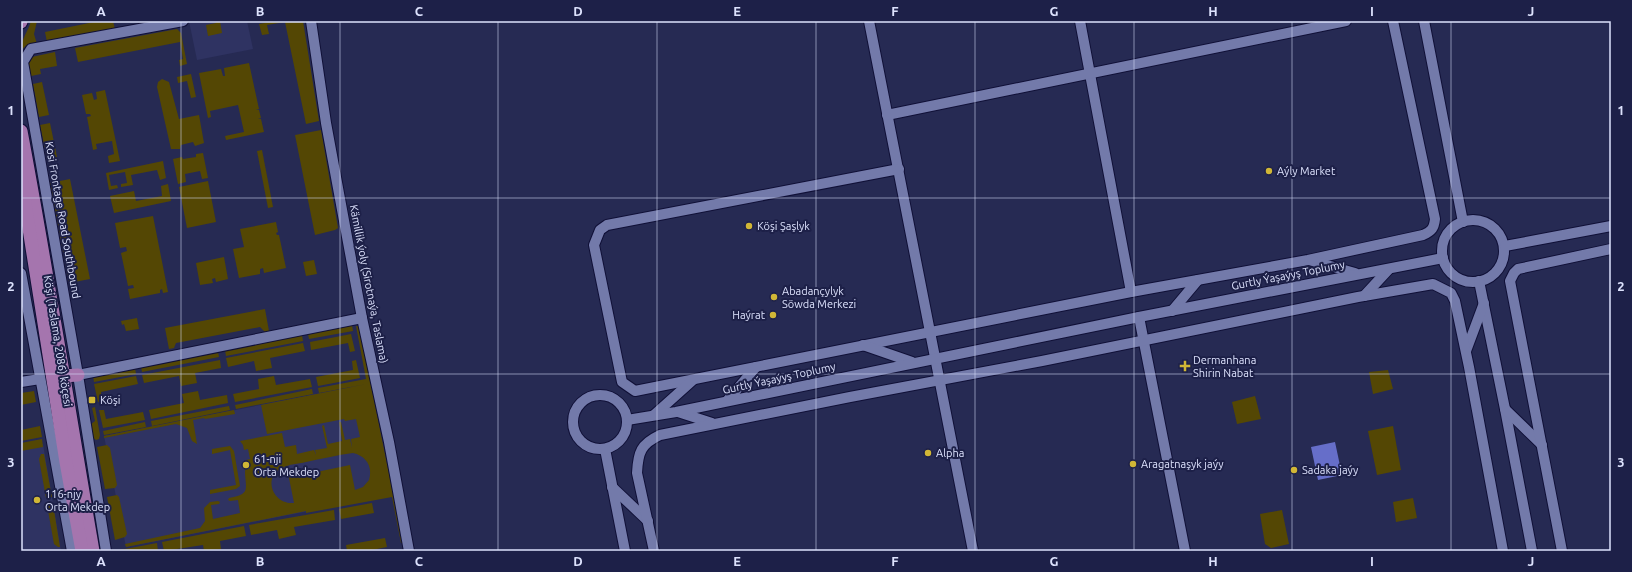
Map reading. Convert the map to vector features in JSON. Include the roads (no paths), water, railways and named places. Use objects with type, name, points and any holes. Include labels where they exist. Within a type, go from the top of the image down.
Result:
[{"type":"main road","name":"Köşi (Taslama, 2086) köçesi","points":[[21,131],[43,246],[63,376],[93,551]]},
{"type":"main road","name":"Köşi (Taslama, 2086) köçesi","points":[[21,178],[66,462],[82,551]]},
{"type":"main road","points":[[63,376],[78,375]]},
{"type":"main road","points":[[58,478],[66,462]]},
{"type":"street","name":"Kosi Frontage Road Southbound","points":[[106,551],[78,375],[23,62],[31,49],[183,21]]},
{"type":"street","name":"Kämillik ýoly (Sirotnaýa, Taslama)","points":[[311,21],[326,123],[362,318],[389,442],[409,551]]},
{"type":"street","points":[[870,21],[887,115],[899,169],[973,551]]},
{"type":"street","points":[[1080,21],[1131,292]]},
{"type":"street","points":[[887,115],[1346,21]]},
{"type":"street","points":[[899,169],[607,226],[600,230],[594,245],[622,382],[635,391],[1131,292],[1308,260],[1431,232],[1435,219],[1393,21]]},
{"type":"street","points":[[1424,21],[1463,222]]},
{"type":"street","points":[[1475,220],[1487,223],[1500,235],[1504,246],[1504,259],[1498,270],[1489,278],[1479,281],[1465,282],[1455,277],[1447,268],[1443,258],[1442,246],[1446,236],[1453,227],[1463,222],[1475,220]]},
{"type":"street","points":[[1504,246],[1611,226]]},
{"type":"street","points":[[1562,551],[1510,281],[1518,269],[1611,249]]},
{"type":"street","name":"Gurtly Ýaşaýyş Toplumy","points":[[627,420],[676,412],[912,362],[1357,273],[1389,269],[1443,258]]},
{"type":"street","points":[[1308,260],[1357,273]]},
{"type":"street","points":[[1364,296],[1389,269]]},
{"type":"street","points":[[21,273],[72,551]]},
{"type":"street","points":[[1172,311],[1198,280]]},
{"type":"street","points":[[1479,281],[1532,551]]},
{"type":"street","points":[[654,551],[637,473],[640,452],[648,441],[660,435],[1364,296],[1433,284],[1450,293],[1454,301],[1466,351],[1503,551]]},
{"type":"street","points":[[1466,351],[1484,303]]},
{"type":"street","points":[[1139,317],[1185,551]]},
{"type":"street","points":[[78,375],[362,318]]},
{"type":"street","points":[[863,345],[912,362]]},
{"type":"street","points":[[727,401],[756,367]]},
{"type":"street","points":[[21,382],[40,379]]},
{"type":"street","points":[[654,415],[693,380]]},
{"type":"street","points":[[599,395],[615,399],[625,412],[627,420],[627,429],[623,438],[616,444],[599,450],[582,444],[576,436],[573,428],[573,418],[576,409],[582,402],[590,397],[599,395]]},
{"type":"street","points":[[1505,409],[1542,445]]},
{"type":"street","points":[[676,412],[714,424]]},
{"type":"street","points":[[605,449],[625,551]]},
{"type":"street","points":[[612,487],[648,521]]},
{"type":"water","points":[[1335,442],[1342,475],[1318,480],[1311,447]]},
{"type":"place","name":"Aýly Market","points":[[1269,171]]},
{"type":"place","name":"Köşi Şaşlyk","points":[[749,226]]},
{"type":"place","name":"Abadançylyk Söwda Merkezi","points":[[774,297]]},
{"type":"place","name":"Haýrat","points":[[773,315]]},
{"type":"place","name":"Dermanhana Shirin Nabat","points":[[1185,366]]},
{"type":"place","name":"Köşi","points":[[92,400]]},
{"type":"place","name":"Alpha","points":[[928,453]]},
{"type":"place","name":"Aragatnaşyk jaýy","points":[[1133,464]]},
{"type":"place","name":"61-nji Orta Mekdep","points":[[246,465]]},
{"type":"place","name":"Sadaka jaýy","points":[[1294,470]]},
{"type":"place","name":"116-njy Orta Mekdep","points":[[37,500]]}]
